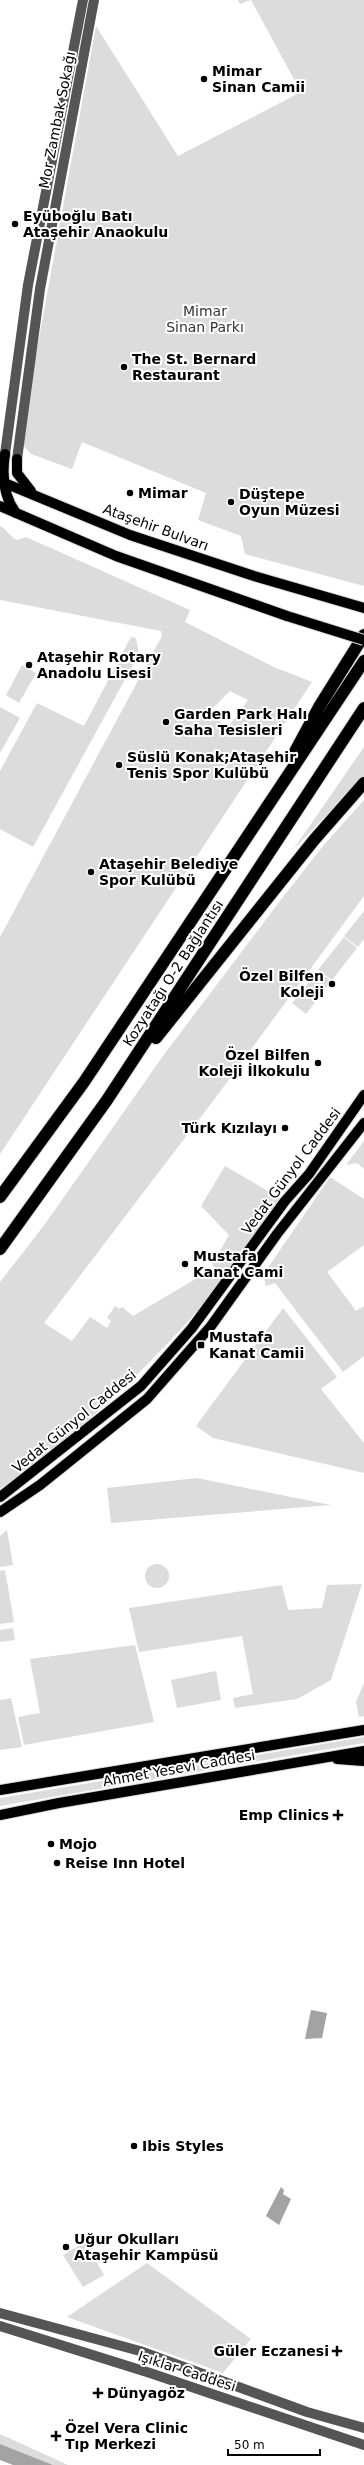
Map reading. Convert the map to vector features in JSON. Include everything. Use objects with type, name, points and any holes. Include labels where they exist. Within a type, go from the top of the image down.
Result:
[{"type":"highway","points":[[246,838],[319,707],[364,635]]},
{"type":"highway","name":"Kozyatağı O-2 Bağlantısı","points":[[0,1197],[84,1082],[364,661]]},
{"type":"highway","name":"Kozyatağı O-2 Bağlantısı","points":[[0,1249],[107,1100],[364,708]]},
{"type":"highway","points":[[107,1100],[314,840],[364,783]]},
{"type":"main road","points":[[2,455],[2,483],[9,504],[16,514]]},
{"type":"main road","points":[[2,483],[12,474],[17,459]]},
{"type":"main road","points":[[17,459],[17,473],[34,494]]},
{"type":"main road","name":"Ataşehir Bulvarı","points":[[2,483],[34,494],[130,535],[254,576],[364,608]]},
{"type":"main road","points":[[0,506],[116,556],[287,616],[364,640]]},
{"type":"main road","name":"Vedat Günyol Caddesi","points":[[0,1497],[32,1474],[146,1381],[192,1328],[285,1200],[309,1174],[364,1095]]},
{"type":"main road","name":"Vedat Günyol Caddesi","points":[[0,1512],[40,1485],[147,1399],[211,1326],[277,1234],[364,1123]]},
{"type":"main road","name":"Ahmet Yesevi Caddesi","points":[[0,1790],[364,1730]]},
{"type":"main road","name":"Ahmet Yesevi Caddesi","points":[[0,1815],[315,1758],[364,1751]]},
{"type":"main road","points":[[315,1758],[364,1761]]},
{"type":"street","name":"Mor Zambak Sokağı","points":[[2,455],[28,285],[83,0]]},
{"type":"street","name":"Mor Zambak Sokağı","points":[[17,459],[40,289],[94,0]]},
{"type":"street","name":"Işıklar Caddesi","points":[[0,2313],[140,2351],[307,2412],[364,2428]]},
{"type":"street","name":"Işıklar Caddesi","points":[[0,2326],[150,2373],[364,2445]]},
{"type":"green space","points":[[238,0],[251,0],[240,4]]},
{"type":"green space","name":"Mimar Sinan Parkı","points":[[251,0],[364,0],[364,586],[245,554],[241,536],[198,520],[206,493],[82,442],[72,469],[31,454],[20,442],[96,26],[178,156],[301,92]]},
{"type":"green space","points":[[0,526],[17,540],[26,537],[190,610],[185,622],[274,667],[312,682],[0,1154],[0,937],[162,636],[161,631],[0,600]],"holes":[[[230,691],[248,700],[226,730],[212,709]]]},
{"type":"green space","points":[[131,637],[136,638],[139,654],[33,847],[0,829],[0,771],[37,703],[84,726]]},
{"type":"green space","points":[[22,665],[36,673],[19,703],[6,695]]},
{"type":"green space","points":[[0,707],[20,718],[0,753]]},
{"type":"green space","points":[[364,747],[364,776],[293,850]]},
{"type":"green space","points":[[364,800],[364,896],[216,1097],[44,1323],[72,1341],[90,1317],[107,1328],[111,1321],[107,1318],[115,1306],[120,1309],[122,1307],[133,1316],[214,1268],[211,1261],[220,1251],[229,1235],[201,1206],[225,1166],[285,1201],[222,1282],[154,1357],[81,1426],[0,1489],[0,1282],[45,1224],[163,1056],[283,897],[323,846]]},
{"type":"green space","points":[[364,911],[364,939],[358,947],[344,936]]},
{"type":"green space","points":[[344,937],[357,948],[332,980],[318,970]]},
{"type":"green space","points":[[318,971],[331,981],[306,1014],[292,1003]]},
{"type":"green space","points":[[364,1141],[364,1169],[357,1163],[346,1165]]},
{"type":"green space","points":[[330,1177],[364,1199],[364,1245],[327,1272],[356,1311],[364,1306],[364,1356],[343,1372],[275,1283],[266,1286],[263,1275]]},
{"type":"green space","points":[[283,1308],[337,1377],[321,1389],[364,1443],[364,1473],[213,1438],[196,1426]]},
{"type":"green space","points":[[197,1478],[331,1505],[111,1523],[107,1488]]},
{"type":"green space","points":[[7,1530],[13,1565],[0,1567],[0,1536]]},
{"type":"green space","points":[[157,1564],[162,1565],[168,1571],[168,1581],[162,1587],[157,1588],[152,1587],[146,1581],[145,1576],[146,1571],[152,1565]]},
{"type":"green space","points":[[5,1570],[14,1622],[0,1624],[0,1571]]},
{"type":"green space","points":[[362,1584],[331,1680],[297,1699],[235,1708],[233,1698],[253,1694],[242,1636],[139,1652],[129,1608],[282,1585],[288,1610],[322,1608],[327,1585]]},
{"type":"green space","points":[[13,1628],[15,1640],[0,1642],[0,1630]]},
{"type":"green space","points":[[135,1645],[154,1722],[24,1745],[18,1717],[40,1713],[30,1659]]},
{"type":"green space","points":[[216,1671],[221,1700],[177,1708],[171,1680]]},
{"type":"green space","points":[[364,1683],[364,1716],[359,1717],[356,1702]]},
{"type":"green space","points":[[11,1698],[22,1747],[0,1750],[0,1700]]},
{"type":"green space","points":[[364,1737],[364,1743],[0,1806],[0,1798]]},
{"type":"green space","points":[[85,2242],[104,2275],[83,2287],[63,2255]]},
{"type":"green space","points":[[147,2263],[251,2339],[223,2373],[67,2317]]},
{"type":"green space","points":[[0,2434],[68,2465],[53,2465],[0,2444]]},
{"type":"shaded area","points":[[311,2010],[327,2013],[322,2038],[305,2039]]},
{"type":"shaded area","points":[[281,2187],[284,2190],[283,2194],[291,2199],[279,2225],[266,2216]]},
{"type":"shaded area","points":[[0,2444],[53,2465],[13,2465],[0,2460]]},
{"type":"place","name":"Mimar Sinan Camii","points":[[204,79]]},
{"type":"place","name":"Eyüboğlu Batı Ataşehir Anaokulu","points":[[15,224]]},
{"type":"place","name":"The St. Bernard Restaurant","points":[[124,367]]},
{"type":"place","name":"Mimar","points":[[130,493]]},
{"type":"place","name":"Düştepe Oyun Müzesi","points":[[231,502]]},
{"type":"place","name":"Ataşehir Rotary Anadolu Lisesi","points":[[29,665]]},
{"type":"place","name":"Garden Park Halı Saha Tesisleri","points":[[166,722]]},
{"type":"place","name":"Süslü Konak;Ataşehir Tenis Spor Kulübü","points":[[119,765]]},
{"type":"place","name":"Ataşehir Belediye Spor Kulübü","points":[[91,872]]},
{"type":"place","name":"Özel Bilfen Koleji","points":[[332,984]]},
{"type":"place","name":"Özel Bilfen Koleji İlkokulu","points":[[318,1063]]},
{"type":"place","name":"Türk Kızılayı","points":[[285,1128]]},
{"type":"place","name":"Mustafa Kanat Cami","points":[[185,1264]]},
{"type":"place","name":"Mustafa Kanat Camii","points":[[201,1345]]},
{"type":"place","name":"Emp Clinics","points":[[338,1815]]},
{"type":"place","name":"Mojo","points":[[51,1844]]},
{"type":"place","name":"Reise Inn Hotel","points":[[57,1863]]},
{"type":"place","name":"Ibis Styles","points":[[134,2146]]},
{"type":"place","name":"Uğur Okulları Ataşehir Kampüsü","points":[[66,2247]]},
{"type":"place","name":"Güler Eczanesi","points":[[337,2351]]},
{"type":"place","name":"Dünyagöz","points":[[98,2393]]},
{"type":"place","name":"Özel Vera Clinic Tıp Merkezi","points":[[56,2436]]}]
